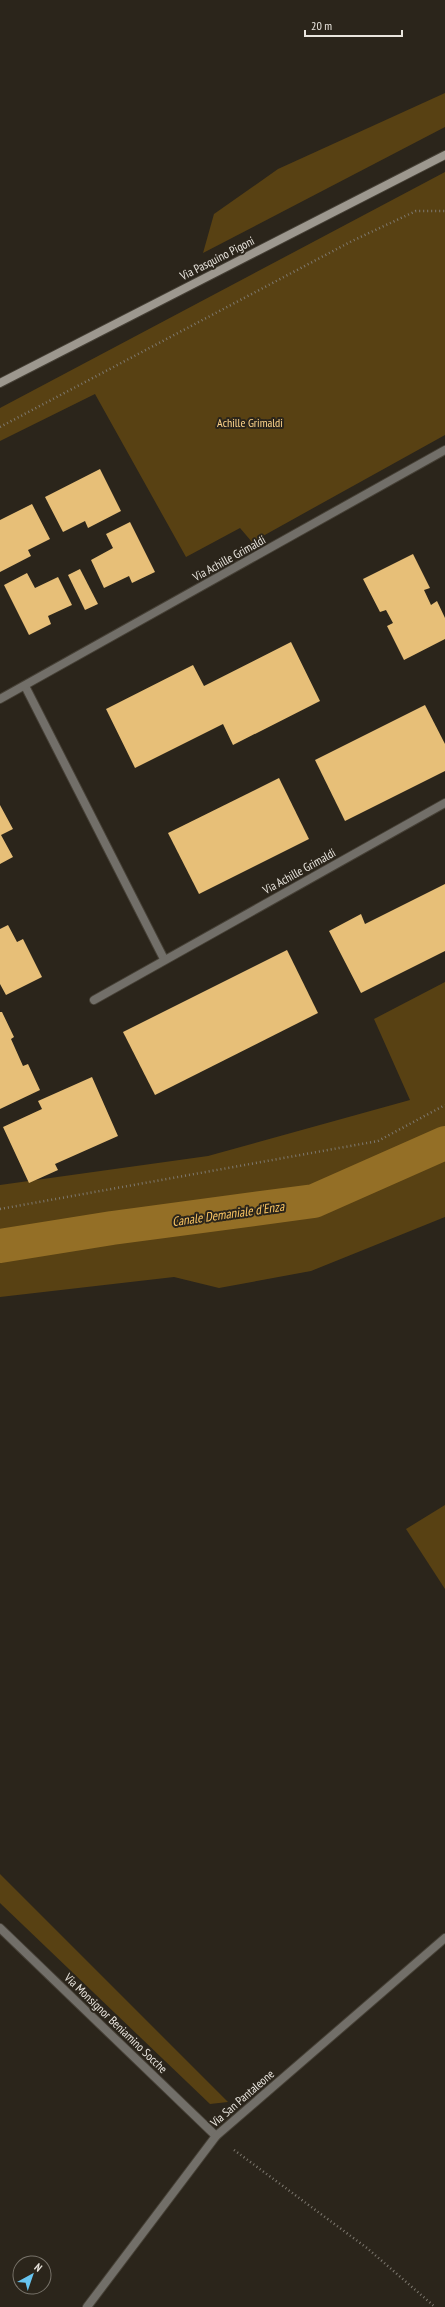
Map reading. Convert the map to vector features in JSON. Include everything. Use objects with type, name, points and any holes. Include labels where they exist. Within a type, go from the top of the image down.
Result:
[{"type":"main road","name":"Via Pasquino Pigoni","points":[[0,383],[445,155]]},
{"type":"street","name":"Via Achille Grimaldi","points":[[0,699],[445,450]]},
{"type":"street","points":[[25,686],[164,960]]},
{"type":"street","name":"Via Achille Grimaldi","points":[[94,1000],[445,803]]},
{"type":"street","name":"Via Monsignor Beniamino Socche","points":[[0,1928],[216,2136]]},
{"type":"street","name":"Via San Pantaleone","points":[[87,2307],[216,2136],[445,1938]]},
{"type":"path","points":[[0,427],[352,241],[416,211],[445,211]]},
{"type":"path","points":[[0,1209],[378,1141],[445,1105]]},
{"type":"path","points":[[216,2136],[367,2248],[436,2307]]},
{"type":"green space","points":[[445,93],[445,127],[203,253],[214,214],[278,169]]},
{"type":"green space","name":"Achille Grimaldi","points":[[445,172],[445,435],[252,542],[240,528],[186,557],[95,394],[0,441],[0,408]]},
{"type":"green space","points":[[445,982],[445,1217],[311,1271],[219,1288],[174,1277],[0,1297],[0,1185],[208,1156],[410,1100],[374,1019]]},
{"type":"green space","points":[[445,1505],[445,1589],[406,1529]]},
{"type":"green space","points":[[0,1874],[228,2102],[210,2104],[0,1903]]},
{"type":"building","points":[[100,469],[121,511],[88,528],[85,521],[63,532],[45,497]]},
{"type":"building","points":[[32,504],[50,539],[28,550],[31,556],[0,572],[0,520]]},
{"type":"building","points":[[130,522],[155,572],[132,583],[129,576],[104,588],[91,560],[113,548],[106,534]]},
{"type":"building","points":[[413,554],[430,588],[424,590],[431,605],[437,601],[445,618],[445,639],[404,660],[387,626],[393,623],[386,610],[380,612],[363,579]]},
{"type":"building","points":[[80,569],[98,604],[85,610],[68,575]]},
{"type":"building","points":[[27,573],[35,588],[58,577],[72,605],[48,616],[51,624],[29,635],[4,585]]},
{"type":"building","points":[[291,642],[320,701],[233,745],[223,724],[135,768],[106,709],[193,665],[204,686]]},
{"type":"building","points":[[425,705],[445,744],[445,771],[345,821],[315,760]]},
{"type":"building","points":[[279,778],[309,839],[199,894],[168,833]]},
{"type":"building","points":[[0,805],[13,829],[1,835],[13,857],[0,864]]},
{"type":"building","points":[[445,884],[445,951],[361,993],[329,931],[361,914],[365,924]]},
{"type":"building","points":[[8,925],[17,942],[23,939],[42,977],[6,995],[0,984],[0,929]]},
{"type":"building","points":[[287,950],[318,1013],[155,1095],[123,1032]]},
{"type":"building","points":[[0,1012],[2,1012],[14,1037],[11,1039],[23,1066],[28,1064],[40,1090],[0,1109]]},
{"type":"building","points":[[92,1077],[118,1136],[55,1164],[58,1170],[29,1183],[3,1127],[42,1109],[38,1101]]},
{"type":"waterway","name":"Canale Demaniale d'Enza","points":[[0,1246],[112,1228],[314,1201],[445,1143]]}]
